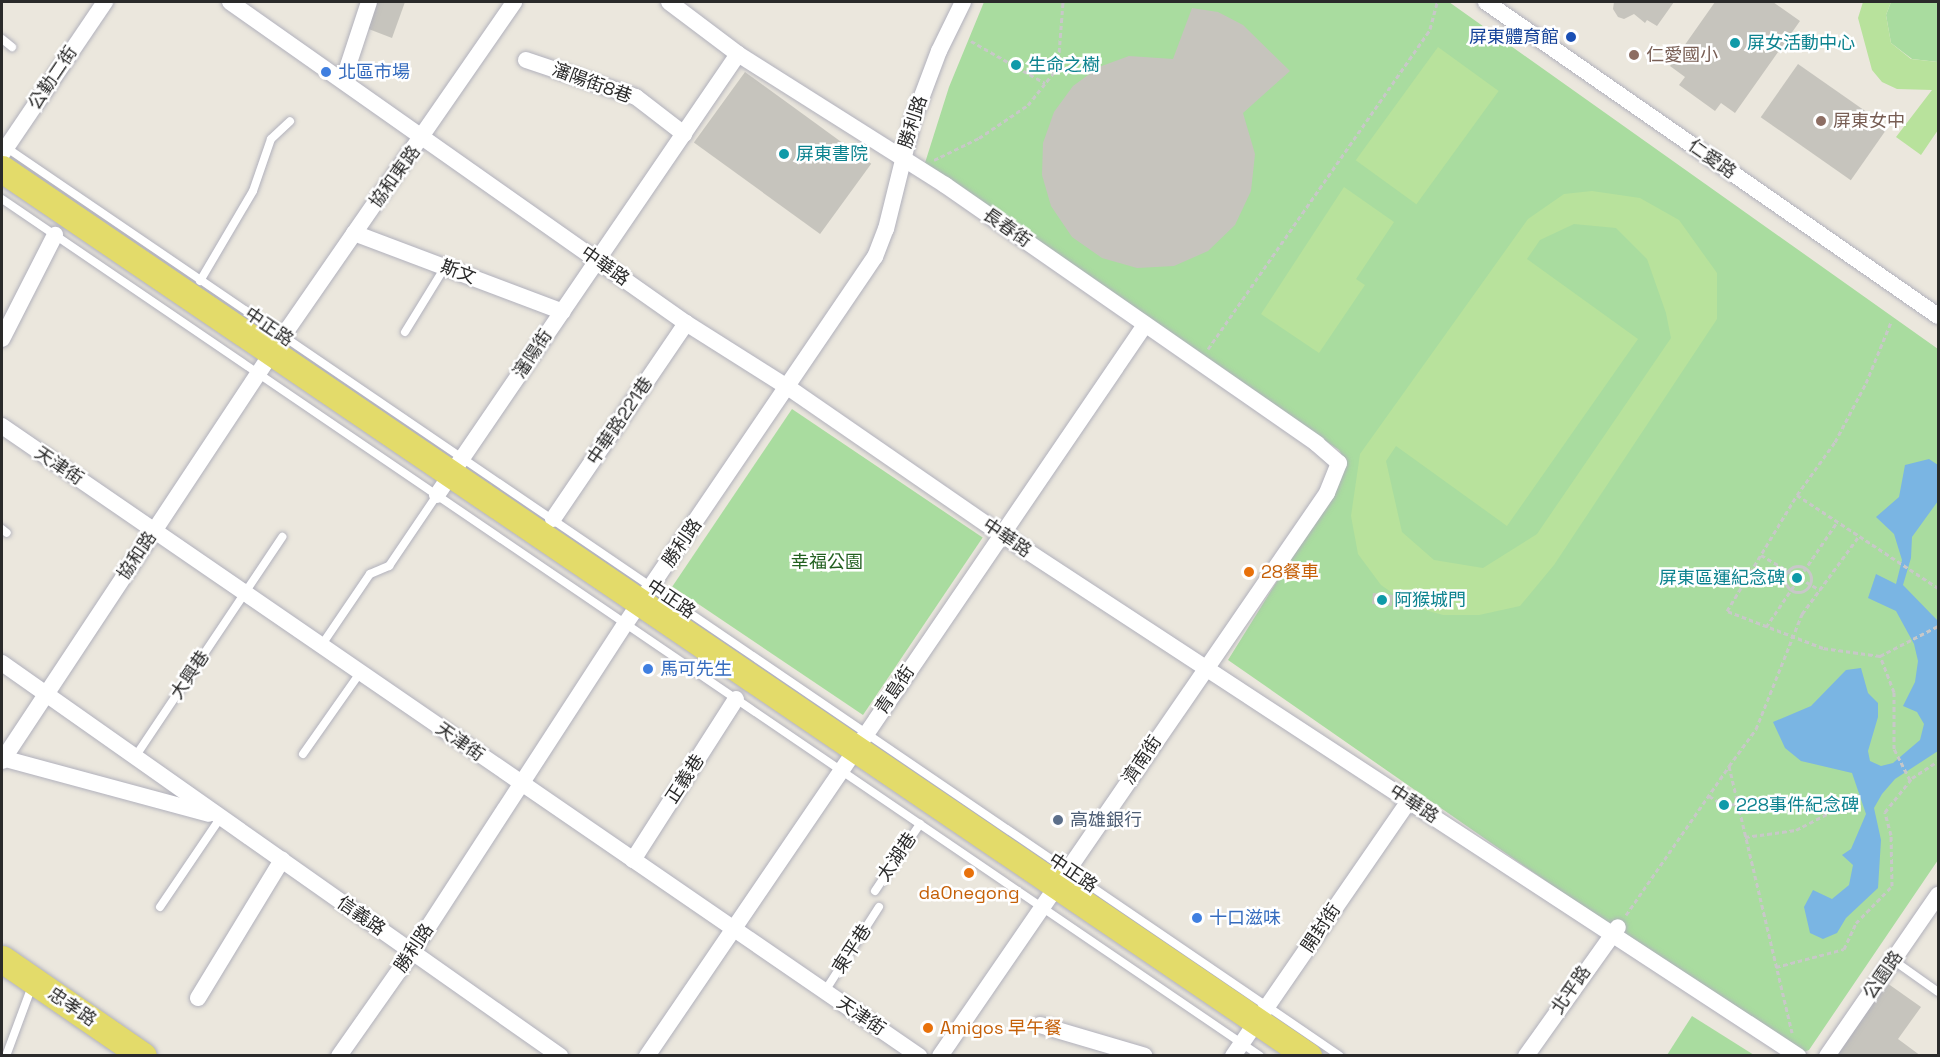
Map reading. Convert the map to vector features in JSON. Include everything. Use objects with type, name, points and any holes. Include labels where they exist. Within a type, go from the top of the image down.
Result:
[{"type":"main road","name":"中正路","points":[[3,153],[1263,1014],[1308,1056]]},
{"type":"main road","name":"忠孝路","points":[[2,959],[143,1056]]},
{"type":"street","name":"公勤二街","points":[[3,153],[105,2]]},
{"type":"street","name":"中華路","points":[[230,2],[686,323],[789,388],[1001,534],[1409,801],[1615,930],[1797,1055]]},
{"type":"street","points":[[343,81],[369,2]]},
{"type":"street","name":"協和東路","points":[[278,343],[423,138],[514,2]]},
{"type":"street","name":"長春街","points":[[669,2],[738,54],[901,161],[945,185],[1317,444],[1339,463]]},
{"type":"street","name":"勝利路","points":[[339,1056],[412,952],[626,623],[789,388],[880,248],[901,161],[929,74],[963,2]]},
{"type":"street","name":"仁愛路","points":[[1486,2],[1938,316]]},
{"type":"street","name":"瀋陽街","points":[[437,495],[738,54]]},
{"type":"street","name":"瀋陽街8巷","points":[[526,60],[636,98],[684,134]]},
{"type":"street","name":"斯文","points":[[354,233],[562,312]]},
{"type":"street","points":[[2,339],[55,235]]},
{"type":"street","name":"中華路221巷","points":[[553,519],[686,323]]},
{"type":"street","name":"青島街","points":[[647,1056],[1145,325]]},
{"type":"street","name":"協和路","points":[[2,759],[278,343]]},
{"type":"street","name":"天津街","points":[[2,426],[919,1056]]},
{"type":"street","name":"濟南街","points":[[940,1056],[1205,667],[1327,493],[1339,463]]},
{"type":"street","name":"信義路","points":[[2,663],[560,1056]]},
{"type":"street","name":"正義巷","points":[[633,860],[736,699]]},
{"type":"street","name":"信義路","points":[[2,759],[221,817]]},
{"type":"street","name":"開封街","points":[[1238,1049],[1409,801]]},
{"type":"street","points":[[198,998],[282,860]]},
{"type":"street","name":"公園路","points":[[1827,1056],[1938,895]]},
{"type":"street","name":"北平路","points":[[1526,1056],[1615,930]]},
{"type":"street","points":[[1040,1026],[1145,1056]]},
{"type":"lane","points":[[2,39],[12,47]]},
{"type":"lane","points":[[200,280],[253,191],[271,139],[290,121]]},
{"type":"lane","name":"中正路","points":[[3,153],[200,280],[278,343]]},
{"type":"lane","points":[[2,199],[1042,907],[1238,1049],[1260,1056]]},
{"type":"lane","points":[[405,332],[445,267]]},
{"type":"lane","name":"中正路","points":[[457,465],[553,519],[647,593]]},
{"type":"lane","name":"瀋陽街","points":[[321,646],[370,574],[389,566],[437,495]]},
{"type":"lane","name":"大興巷","points":[[135,757],[282,537]]},
{"type":"lane","points":[[303,754],[360,673]]},
{"type":"lane","points":[[160,907],[221,817]]},
{"type":"lane","name":"太湖巷","points":[[875,891],[920,824]]},
{"type":"lane","name":"東平巷","points":[[825,991],[879,907]]},
{"type":"lane","points":[[1893,960],[1938,992]]},
{"type":"lane","points":[[6,1056],[33,981]]},
{"type":"lane","name":"中正路","points":[[1263,1014],[1340,1056]]},
{"type":"path","points":[[934,160],[979,138],[1018,112],[1045,83],[1058,67],[1063,2]]},
{"type":"path","points":[[1208,351],[1430,29],[1437,2]]},
{"type":"path","points":[[971,41],[1045,83]]},
{"type":"path","points":[[1891,322],[1866,383],[1835,442],[1797,495],[1727,611],[1790,638],[1823,648],[1880,656],[1911,642],[1938,626]]},
{"type":"path","points":[[1797,495],[1938,588]]},
{"type":"path","points":[[1766,627],[1803,568],[1837,522]]},
{"type":"path","points":[[1615,930],[1756,729],[1790,638],[1820,590],[1859,536]]},
{"type":"path","points":[[1761,555],[1809,586],[1820,590]]},
{"type":"path","points":[[1788,571],[1803,568]]},
{"type":"path","points":[[1803,568],[1810,578],[1809,586]]},
{"type":"path","points":[[1788,571],[1785,583],[1790,590],[1798,592],[1809,586]]},
{"type":"path","points":[[1880,656],[1894,692],[1894,749],[1910,780]]},
{"type":"path","points":[[1776,967],[1844,949],[1856,923],[1892,886],[1892,835],[1884,812],[1910,780],[1938,761]]},
{"type":"path","points":[[1729,766],[1797,1055]]},
{"type":"path","points":[[1709,796],[1724,805],[1737,804]]},
{"type":"path","points":[[1745,837],[1796,830],[1848,803]]},
{"type":"green space","points":[[984,2],[1449,2],[1938,349],[1938,860],[1809,1050],[1796,1055],[1228,660],[1335,488],[1345,461],[1339,450],[924,166],[949,87]]},
{"type":"green space","points":[[1863,2],[1891,2],[1886,15],[1891,43],[1911,59],[1938,62],[1938,130],[1921,155],[1896,137],[1932,90],[1897,89],[1882,82],[1872,70],[1858,18]]},
{"type":"green space","points":[[1891,2],[1938,2],[1938,62],[1912,59],[1891,43],[1886,15]]},
{"type":"green space","points":[[1438,47],[1499,91],[1416,204],[1356,160]]},
{"type":"green space","points":[[1344,187],[1394,222],[1356,279],[1365,285],[1319,353],[1261,314]]},
{"type":"green space","points":[[1592,191],[1640,198],[1679,220],[1717,273],[1717,319],[1554,565],[1520,606],[1479,615],[1443,615],[1411,606],[1381,585],[1358,554],[1351,516],[1360,454],[1528,219],[1564,194]],"holes":[[[1574,224],[1616,228],[1647,259],[1666,313],[1671,338],[1537,534],[1483,568],[1434,560],[1402,532],[1386,461],[1396,446],[1507,526],[1638,339],[1527,259],[1540,240]]]},
{"type":"green space","name":"幸福公園","points":[[792,409],[983,538],[863,715],[672,586]]},
{"type":"green space","points":[[1692,1016],[1754,1055],[1667,1055]]},
{"type":"water","points":[[1929,459],[1938,465],[1938,501],[1912,537],[1911,558],[1903,585],[1938,621],[1938,751],[1895,779],[1882,794],[1874,808],[1881,840],[1878,888],[1846,918],[1837,933],[1823,939],[1810,933],[1804,907],[1813,890],[1832,899],[1849,885],[1853,865],[1842,855],[1851,849],[1866,814],[1852,773],[1801,761],[1785,748],[1773,722],[1811,706],[1846,670],[1861,668],[1868,693],[1878,703],[1878,717],[1868,751],[1870,761],[1881,766],[1893,763],[1920,740],[1924,724],[1917,712],[1903,706],[1915,682],[1918,661],[1914,644],[1896,611],[1868,598],[1876,574],[1896,584],[1902,560],[1894,534],[1876,517],[1899,497],[1905,465]]},
{"type":"building","points":[[375,2],[405,2],[392,38],[366,28]]},
{"type":"building","points":[[1614,2],[1674,2],[1657,26],[1647,20],[1645,23],[1634,14],[1624,19],[1618,17],[1613,9]]},
{"type":"building","name":"屏女活動中心","points":[[1715,2],[1773,2],[1800,21],[1735,113],[1721,103],[1715,111],[1679,85],[1685,77],[1670,66]]},
{"type":"building","points":[[1192,8],[1218,12],[1243,25],[1290,71],[1243,113],[1255,154],[1251,191],[1235,225],[1208,251],[1174,266],[1137,268],[1102,258],[1072,237],[1051,206],[1042,175],[1043,143],[1054,112],[1073,86],[1099,67],[1129,56],[1173,59]]},
{"type":"building","points":[[1798,64],[1888,127],[1851,180],[1761,117]]},
{"type":"building","name":"屏東書院","points":[[745,72],[871,164],[820,234],[694,142]]},
{"type":"building","name":"阿猴城門","points":[[1373,593],[1393,595],[1392,606],[1372,604]]},
{"type":"building","points":[[1887,983],[1921,1007],[1898,1039],[1921,1056],[1836,1056]]},
{"type":"place","name":"屏東體育館","points":[[1571,37]]},
{"type":"place","name":"屏女活動中心","points":[[1735,43]]},
{"type":"place","name":"仁愛國小","points":[[1634,55]]},
{"type":"place","name":"生命之樹","points":[[1016,65]]},
{"type":"place","name":"北區市場","points":[[326,72]]},
{"type":"place","name":"屏東女中","points":[[1821,121]]},
{"type":"place","name":"屏東書院","points":[[784,154]]},
{"type":"place","name":"28餐車","points":[[1249,572]]},
{"type":"place","name":"屏東區運紀念碑","points":[[1797,578]]},
{"type":"place","name":"阿猴城門","points":[[1382,600]]},
{"type":"place","name":"馬可先生","points":[[648,669]]},
{"type":"place","name":"228事件紀念碑","points":[[1724,805]]},
{"type":"place","name":"高雄銀行","points":[[1058,820]]},
{"type":"place","name":"daOnegong","points":[[969,873]]},
{"type":"place","name":"十口滋味","points":[[1197,918]]},
{"type":"place","name":"Amigos 早午餐","points":[[928,1028]]}]
